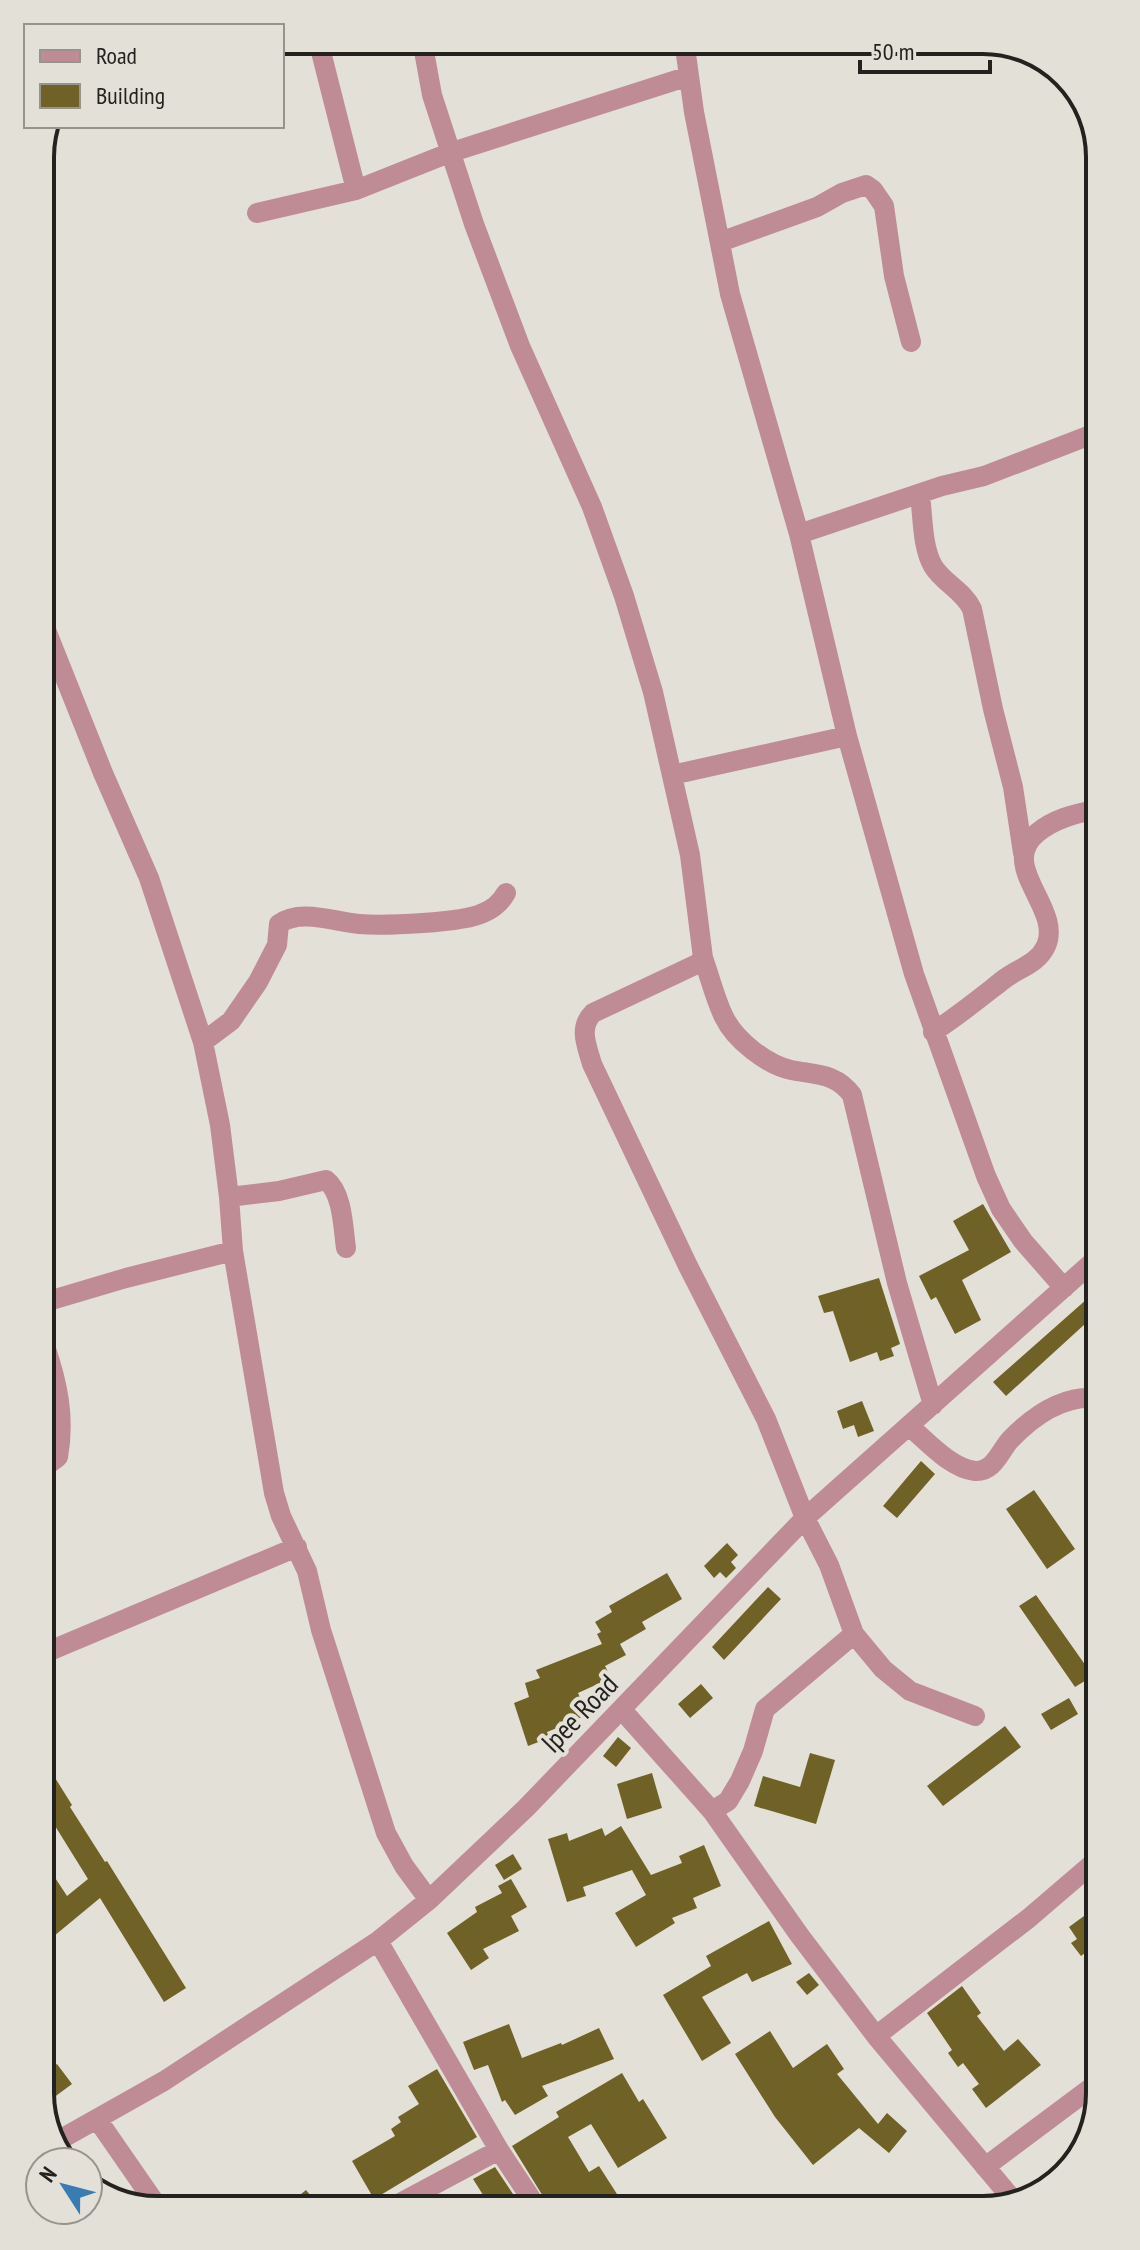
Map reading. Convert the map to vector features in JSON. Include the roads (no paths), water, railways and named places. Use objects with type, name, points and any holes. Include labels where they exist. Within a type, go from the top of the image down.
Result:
[{"type":"street","points":[[322,54],[356,190]]},
{"type":"street","points":[[425,54],[432,95],[449,153],[520,346],[592,507],[653,692],[690,855],[703,958],[724,1017],[760,1055],[787,1069],[830,1076],[843,1083],[852,1095],[897,1283],[933,1405]]},
{"type":"street","points":[[686,54],[730,294],[799,534],[847,736],[933,1032],[1001,1209],[1023,1241],[1064,1288]]},
{"type":"street","points":[[257,213],[356,190],[449,153],[689,76]]},
{"type":"street","points":[[720,242],[830,202],[842,193],[866,185],[884,206],[894,276],[911,342]]},
{"type":"street","points":[[799,534],[942,486],[984,476],[1086,437]]},
{"type":"street","points":[[920,495],[926,543],[934,568],[966,596],[972,609],[1013,787],[1027,875],[1051,927],[1040,957],[933,1032]]},
{"type":"street","points":[[54,650],[149,878],[203,1042],[220,1125],[233,1251],[274,1493],[281,1516],[307,1571],[321,1630],[376,1808],[398,1855],[429,1900]]},
{"type":"street","points":[[672,775],[847,736]]},
{"type":"street","points":[[1023,853],[1029,841],[1047,826],[1066,816],[1086,812]]},
{"type":"street","points":[[203,1042],[231,1021],[258,982],[277,945],[279,924],[286,919],[302,917],[376,925],[469,918],[496,906],[506,893]]},
{"type":"street","points":[[703,958],[697,964],[593,1013],[583,1030],[592,1064],[766,1419],[805,1518],[829,1565],[854,1634],[883,1669],[910,1691],[975,1716]]},
{"type":"street","points":[[229,1197],[279,1191],[326,1180],[334,1189],[346,1248]]},
{"type":"street","points":[[54,1299],[233,1251]]},
{"type":"street","name":"Ipee Road","points":[[65,2137],[164,2081],[378,1941],[429,1900],[526,1808],[805,1518],[1086,1268]]},
{"type":"street","points":[[54,1376],[61,1399],[62,1433],[58,1457],[54,1460]]},
{"type":"street","points":[[909,1426],[948,1459],[971,1471],[980,1471],[989,1467],[1018,1433],[1052,1407],[1086,1399]]},
{"type":"street","points":[[54,1649],[297,1547]]},
{"type":"street","points":[[712,1811],[728,1801],[740,1781],[753,1751],[765,1709],[854,1634]]},
{"type":"street","points":[[622,1710],[712,1811],[800,1936],[876,2036],[1007,2193]]},
{"type":"street","points":[[876,2036],[1029,1918],[1086,1869]]},
{"type":"street","points":[[378,1941],[499,2150],[529,2196]]},
{"type":"street","points":[[985,2167],[1086,2091]]},
{"type":"street","points":[[97,2119],[150,2196]]},
{"type":"street","points":[[413,2196],[499,2150]]}]
